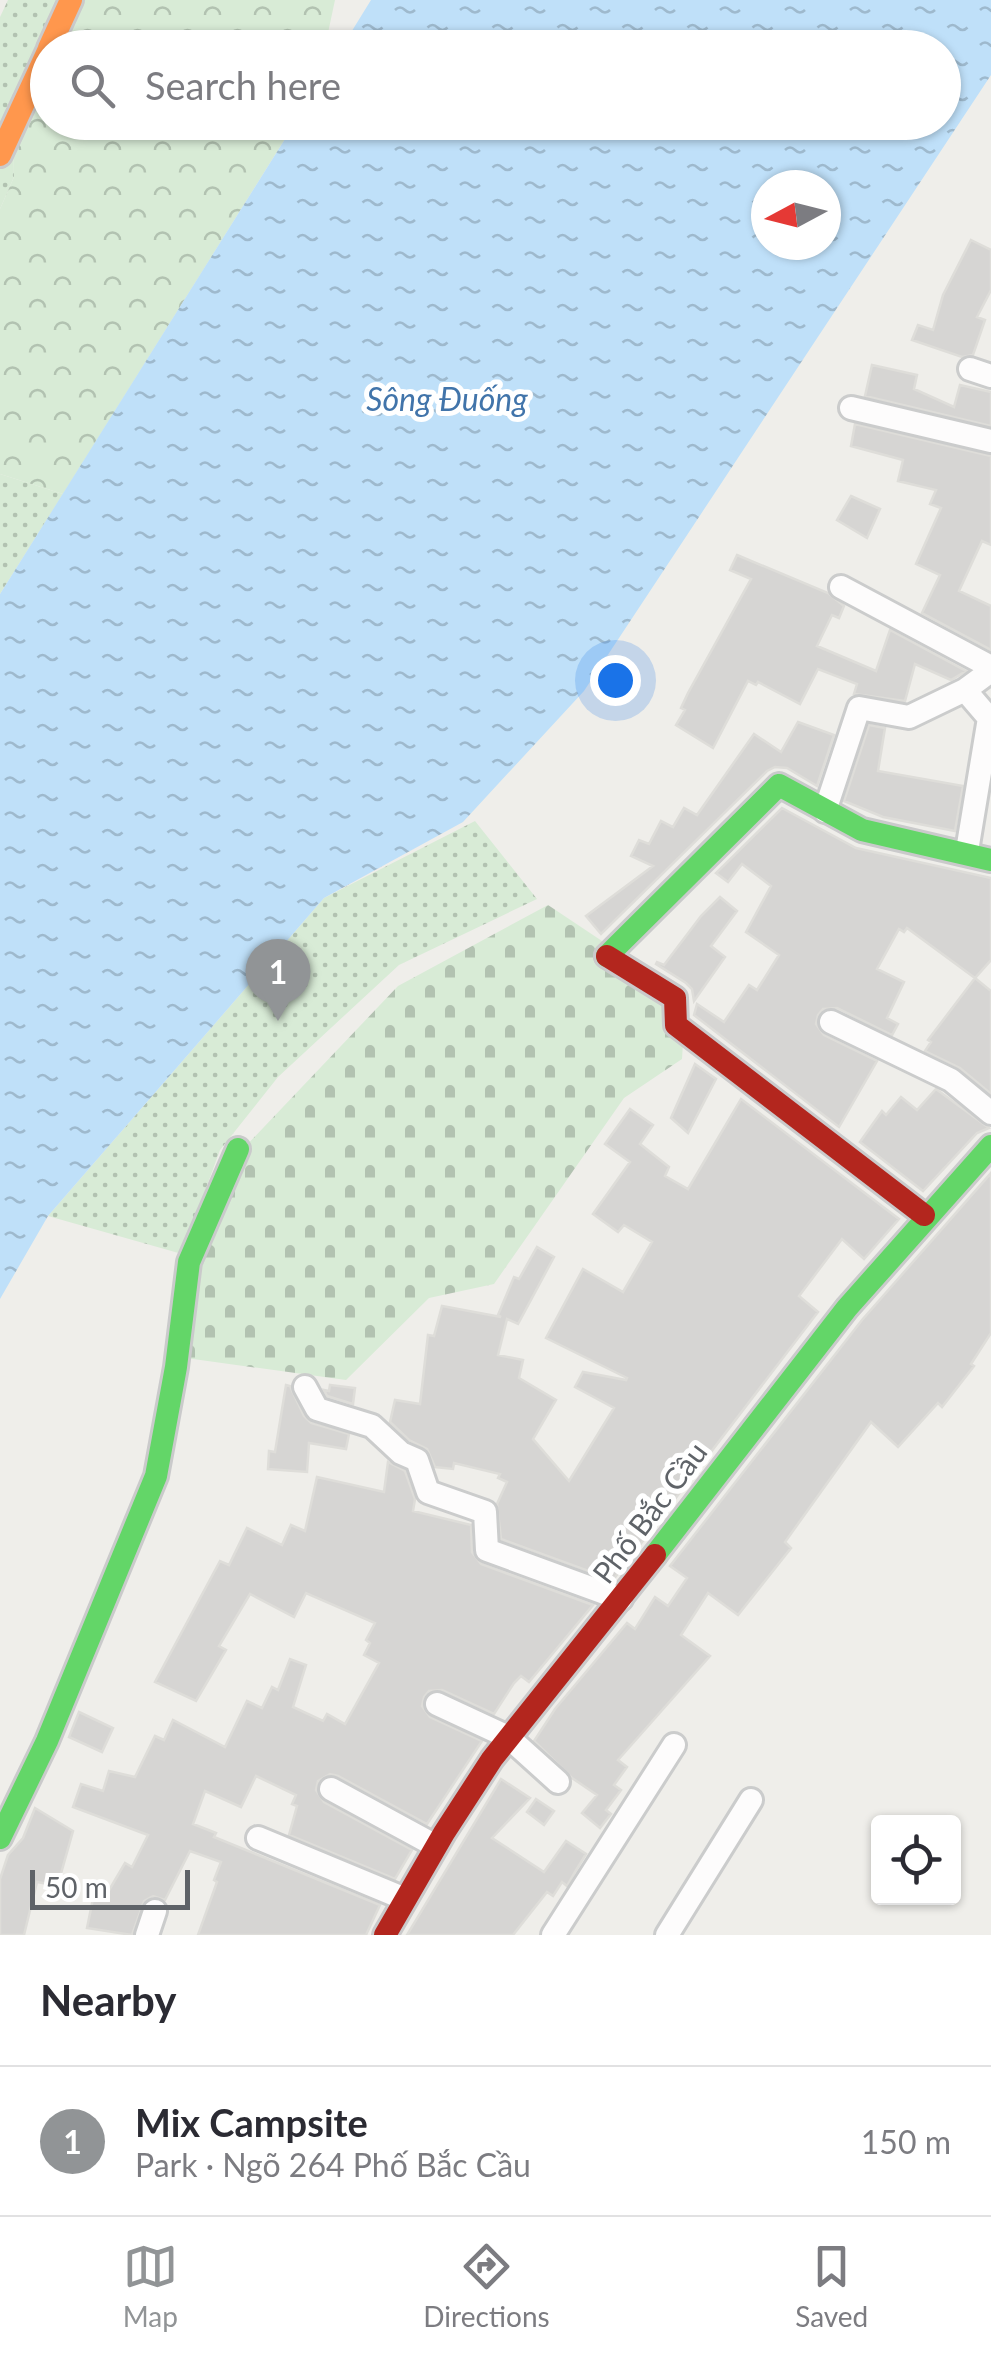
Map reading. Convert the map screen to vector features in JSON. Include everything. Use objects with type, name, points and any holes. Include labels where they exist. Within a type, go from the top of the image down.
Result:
[{"type":"street","points":[[57,30],[71,0]]},
{"type":"street","points":[[0,156],[30,89]]},
{"type":"street","points":[[851,408],[991,441]]},
{"type":"street","points":[[824,811],[859,708],[908,717],[965,690],[991,669],[841,587]]},
{"type":"street","points":[[965,690],[989,718],[966,852]]},
{"type":"street","points":[[924,1215],[676,1025],[675,998],[606,955],[780,785],[861,830],[991,860]]},
{"type":"street","points":[[831,1022],[950,1080],[991,1113]]},
{"type":"street","name":"Phố Bắc Cầu","points":[[385,1935],[434,1845],[508,1737],[621,1600],[786,1380],[924,1215],[991,1146]]},
{"type":"street","points":[[0,1838],[47,1741],[156,1476],[176,1368],[189,1262],[238,1148]]},
{"type":"street","points":[[305,1387],[316,1408],[372,1426],[401,1454],[417,1460],[428,1492],[485,1512],[487,1550],[621,1600]]},
{"type":"street","points":[[437,1704],[508,1737],[558,1782]]},
{"type":"street","points":[[554,1935],[674,1745]]},
{"type":"street","points":[[331,1789],[434,1845]]},
{"type":"street","points":[[668,1935],[751,1800]]},
{"type":"street","points":[[258,1838],[405,1899]]},
{"type":"street","points":[[146,1935],[155,1911]]},
{"type":"green space","points":[[8,0],[71,0],[57,30],[30,30],[30,90],[13,127],[14,177],[0,209],[0,17]]},
{"type":"green space","points":[[71,0],[335,0],[329,30],[57,30]]},
{"type":"green space","points":[[30,90],[30,140],[284,140],[63,494],[0,474],[0,209],[14,177],[13,128]]},
{"type":"green space","points":[[0,474],[63,494],[0,594]]},
{"type":"green space","points":[[475,821],[537,899],[399,965],[278,1077],[220,1150],[182,1254],[48,1216],[324,898]]},
{"type":"green space","points":[[548,905],[686,997],[682,1059],[624,1098],[494,1284],[429,1298],[346,1380],[186,1358],[194,1266],[243,1149],[398,986]]},
{"type":"water","name":"Sông Đuống","points":[[371,0],[991,0],[991,75],[961,120],[961,30],[352,30]]},
{"type":"water","name":"Sông Đuống","points":[[284,140],[948,140],[584,691],[463,822],[324,898],[48,1216],[0,1299],[0,594]]},
{"type":"building","points":[[971,240],[991,250],[991,290],[977,317],[985,320],[973,355],[962,357],[912,340],[918,325],[933,330],[943,295]]},
{"type":"building","points":[[872,365],[917,375],[914,389],[954,407],[960,385],[991,392],[991,426],[865,396]]},
{"type":"building","points":[[855,424],[991,456],[991,545],[982,541],[959,591],[991,606],[991,650],[922,613],[940,575],[916,564],[941,508],[930,504],[936,490],[898,481],[903,460],[851,446]]},
{"type":"building","points":[[851,496],[880,509],[867,538],[837,520]]},
{"type":"building","points":[[737,555],[828,593],[844,606],[839,618],[832,615],[817,646],[876,671],[890,630],[966,671],[951,680],[915,664],[905,701],[854,694],[857,684],[818,669],[800,704],[758,682],[756,685],[748,681],[713,748],[676,725],[685,710],[681,708],[688,693],[751,579],[730,570]]},
{"type":"building","points":[[798,722],[834,735],[817,786],[787,768],[767,771],[601,934],[586,916],[653,866],[631,856],[639,840],[649,844],[661,821],[673,827],[684,808],[697,815],[754,734],[781,752]]},
{"type":"building","points":[[869,725],[885,728],[878,771],[963,786],[955,831],[883,817],[844,801]]},
{"type":"building","points":[[782,808],[856,848],[991,878],[991,960],[975,978],[907,928],[904,932],[899,929],[877,969],[904,982],[887,1018],[898,1024],[892,1035],[837,1008],[823,1009],[818,1015],[816,1024],[824,1035],[877,1061],[839,1127],[694,1015],[697,1004],[724,1022],[749,985],[757,990],[779,955],[746,932],[771,886],[742,864],[728,882],[716,873]]},
{"type":"building","points":[[720,897],[737,911],[711,946],[725,957],[694,1001],[692,989],[686,983],[656,964],[664,965]]},
{"type":"building","points":[[975,978],[991,991],[991,1094],[960,1068],[925,1051],[931,1042],[928,1040]]},
{"type":"building","points":[[695,1064],[716,1079],[688,1133],[671,1118]]},
{"type":"building","points":[[936,1089],[989,1128],[977,1133],[923,1191],[860,1142],[882,1111],[886,1115],[901,1097],[917,1110]]},
{"type":"building","points":[[741,1099],[899,1219],[864,1259],[842,1239],[799,1296],[818,1312],[613,1580],[501,1539],[497,1504],[507,1482],[498,1478],[500,1474],[454,1463],[453,1469],[435,1467],[427,1449],[409,1440],[390,1422],[395,1400],[420,1404],[428,1335],[434,1336],[442,1306],[501,1317],[498,1315],[514,1277],[519,1279],[537,1247],[554,1257],[518,1324],[507,1319],[498,1355],[523,1360],[519,1378],[556,1400],[533,1439],[569,1481],[614,1408],[575,1387],[583,1372],[627,1378],[546,1338],[583,1269],[623,1292],[652,1242],[624,1225],[618,1232],[593,1214],[630,1162],[605,1144],[630,1109],[653,1125],[640,1144],[669,1167],[665,1176],[688,1189]]},
{"type":"building","points":[[991,1173],[991,1333],[971,1364],[974,1366],[942,1407],[938,1403],[898,1447],[871,1422],[785,1542],[791,1548],[738,1615],[708,1593],[681,1635],[710,1656],[618,1760],[627,1767],[614,1785],[621,1790],[606,1810],[611,1814],[600,1828],[582,1813],[597,1795],[572,1778],[534,1741],[555,1709],[627,1623],[635,1629],[655,1597],[668,1606],[687,1578],[670,1566],[862,1320]]},
{"type":"building","points":[[286,1385],[311,1423],[349,1434],[346,1449],[309,1443],[307,1472],[268,1469],[269,1451],[275,1452]]},
{"type":"building","points":[[330,1385],[355,1388],[353,1404],[327,1396],[324,1390],[329,1391]]},
{"type":"building","points":[[388,1462],[405,1471],[415,1499],[413,1511],[471,1525],[472,1552],[481,1564],[593,1605],[529,1682],[521,1676],[514,1683],[494,1714],[442,1690],[429,1691],[424,1697],[422,1706],[430,1717],[482,1741],[427,1824],[338,1776],[330,1774],[318,1781],[316,1790],[324,1802],[412,1850],[395,1879],[289,1835],[296,1795],[256,1776],[241,1807],[205,1791],[193,1824],[216,1833],[214,1837],[380,1905],[366,1935],[198,1935],[221,1862],[190,1851],[165,1900],[153,1896],[144,1901],[132,1935],[87,1928],[95,1889],[108,1892],[125,1863],[132,1867],[148,1835],[73,1807],[81,1784],[103,1791],[109,1771],[135,1777],[155,1736],[164,1740],[173,1720],[225,1747],[247,1701],[262,1708],[272,1687],[278,1690],[290,1659],[306,1665],[293,1707],[323,1721],[327,1714],[345,1724],[379,1663],[364,1655],[375,1623],[306,1593],[294,1617],[250,1594],[219,1646],[226,1650],[196,1701],[155,1682],[220,1561],[229,1565],[247,1528],[282,1545],[291,1525],[305,1531],[317,1477],[384,1492]]},
{"type":"building","points":[[79,1712],[113,1728],[102,1752],[69,1737]]},
{"type":"building","points":[[501,1779],[530,1798],[492,1838],[544,1872],[566,1841],[586,1854],[567,1886],[562,1882],[553,1896],[547,1892],[513,1935],[407,1935]]},
{"type":"building","points":[[536,1799],[554,1811],[544,1825],[527,1812]]},
{"type":"building","points":[[35,1808],[73,1831],[60,1877],[56,1877],[54,1885],[37,1882],[24,1935],[0,1935],[0,1879],[8,1855],[23,1838]]},
{"type":"traffic: fast","points":[[607,956],[779,785],[862,830],[991,860]]},
{"type":"traffic: fast","points":[[655,1555],[847,1308],[991,1146]]},
{"type":"traffic: fast","points":[[0,1838],[47,1741],[156,1476],[176,1367],[189,1262],[238,1149]]},
{"type":"traffic: slow","points":[[57,30],[71,0]]},
{"type":"traffic: slow","points":[[0,155],[30,90]]},
{"type":"traffic: jam","points":[[607,956],[675,998],[676,1025],[924,1215]]},
{"type":"traffic: jam","points":[[385,1935],[492,1759],[655,1555]]},
{"type":"place","name":"Mix Campsite","points":[[278,1021]]}]
